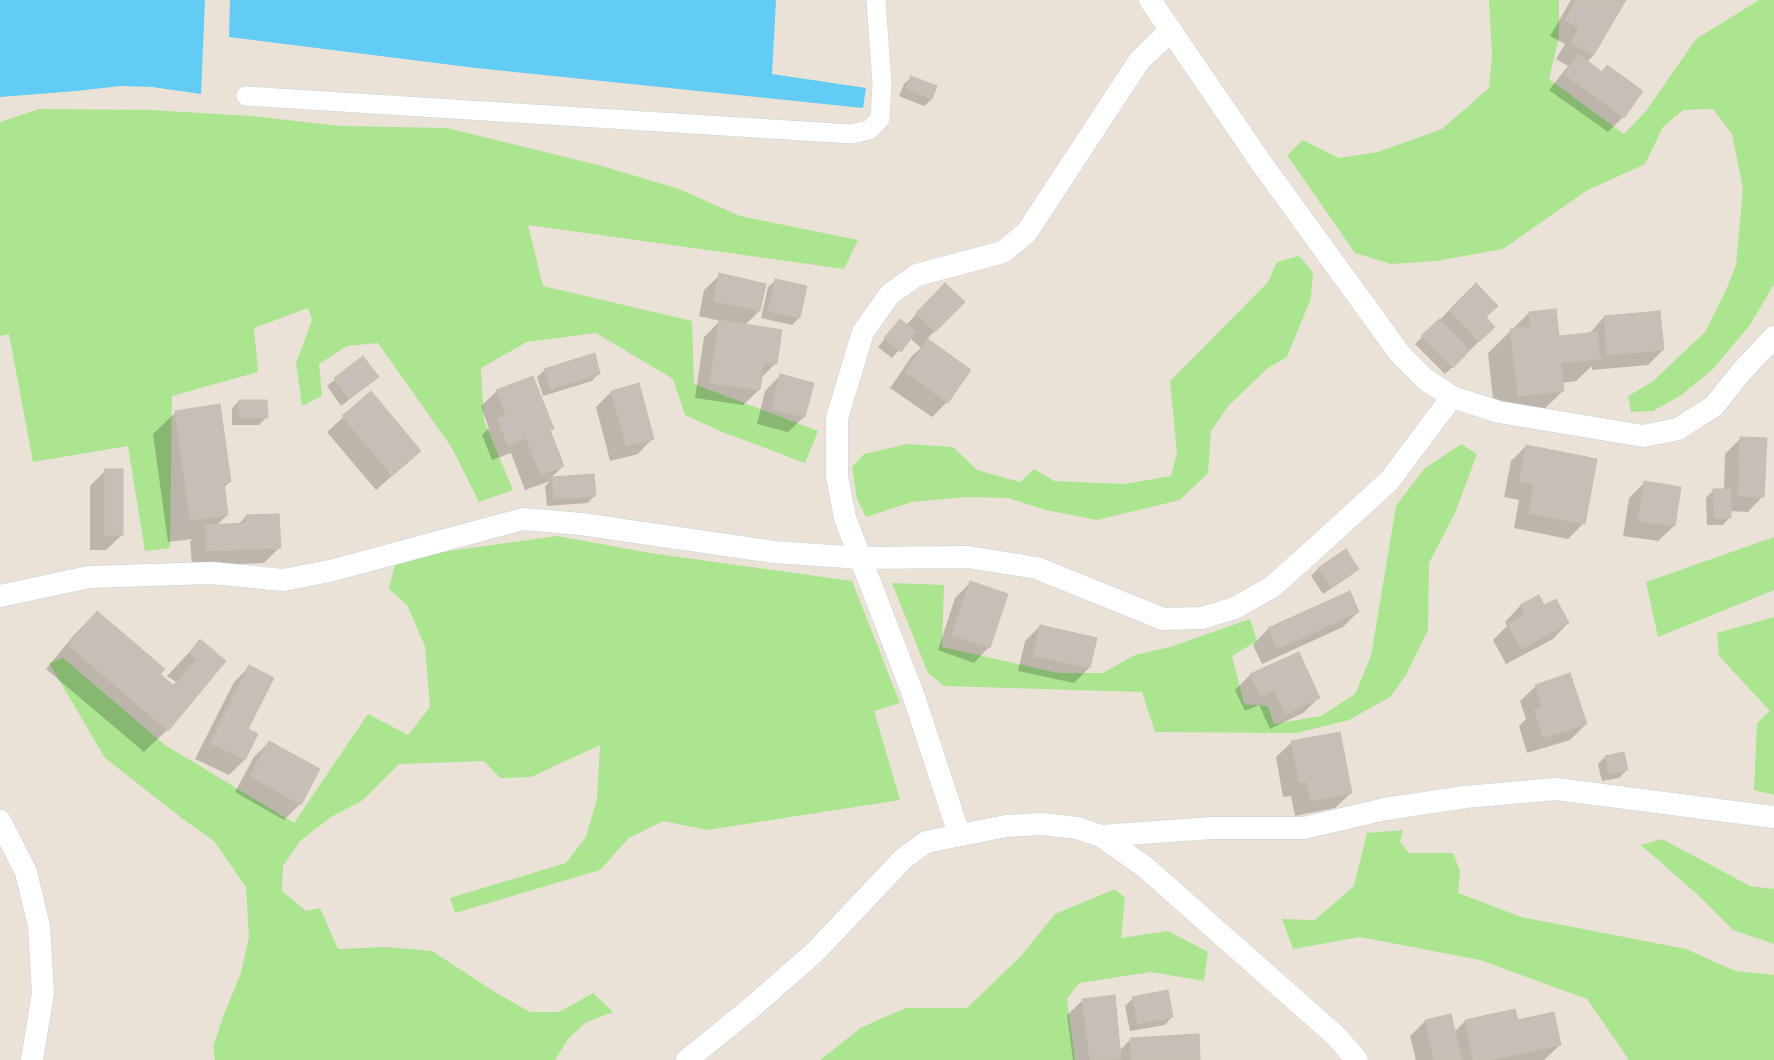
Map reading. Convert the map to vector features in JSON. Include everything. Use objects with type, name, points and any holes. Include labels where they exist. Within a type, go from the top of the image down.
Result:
[{"type":"street","points":[[1150,0],[1262,164],[1400,354],[1424,379],[1452,397],[1499,412],[1643,436],[1678,429],[1714,406],[1742,371],[1774,337]]},
{"type":"street","points":[[959,834],[913,694],[845,518],[837,476],[837,418],[863,332],[890,294],[917,275],[1003,252],[1027,232],[1139,61],[1171,30]]},
{"type":"street","points":[[0,596],[89,576],[212,573],[282,580],[330,571],[523,519],[581,524],[774,552],[861,558],[968,557],[1037,568],[1163,619],[1202,618],[1235,608],[1272,587],[1389,481],[1452,397]]},
{"type":"street","points":[[1101,836],[1211,828],[1304,828],[1385,809],[1465,797],[1556,789],[1774,817]]},
{"type":"street","points":[[0,821],[26,872],[39,926],[43,993],[32,1060]]},
{"type":"street","points":[[686,1060],[751,1008],[815,952],[903,859],[926,842],[959,834],[1006,826],[1041,824],[1077,828],[1101,836],[1151,872],[1336,1036],[1358,1060]]},
{"type":"lane","points":[[246,96],[851,134],[869,130],[880,119],[882,84],[876,0]]},
{"type":"green space","points":[[1489,0],[1559,0],[1559,37],[1549,79],[1624,134],[1646,111],[1696,39],[1759,0],[1774,0],[1774,284],[1750,325],[1712,370],[1680,396],[1653,411],[1631,412],[1628,396],[1652,382],[1705,332],[1726,290],[1736,265],[1743,189],[1732,134],[1713,109],[1683,110],[1663,127],[1645,164],[1586,191],[1503,249],[1436,261],[1391,264],[1355,253],[1287,155],[1303,140],[1339,158],[1378,152],[1442,129],[1489,88],[1492,55]]},
{"type":"green space","points":[[39,109],[150,110],[252,116],[340,126],[447,128],[602,166],[679,189],[740,216],[858,240],[844,269],[528,225],[543,286],[692,321],[694,384],[818,431],[805,463],[720,431],[685,415],[673,379],[596,333],[527,342],[481,368],[484,421],[513,490],[479,502],[452,448],[378,343],[347,346],[319,364],[322,396],[302,406],[296,363],[312,320],[308,308],[254,328],[258,372],[172,396],[170,548],[145,551],[128,446],[33,462],[9,334],[0,336],[0,122]]},
{"type":"green space","points":[[1299,256],[1313,272],[1311,298],[1287,357],[1268,368],[1228,406],[1211,431],[1208,473],[1180,500],[1097,520],[1046,510],[1008,498],[966,497],[912,502],[866,517],[857,499],[852,467],[864,454],[907,444],[953,447],[977,470],[1020,482],[1034,469],[1054,481],[1124,484],[1171,476],[1177,453],[1170,381],[1268,282],[1277,262]]},
{"type":"green space","points":[[1461,444],[1477,454],[1455,513],[1429,563],[1428,630],[1406,675],[1390,697],[1349,720],[1296,733],[1155,732],[1142,692],[944,686],[928,673],[892,583],[944,585],[942,647],[1058,673],[1103,673],[1135,655],[1170,647],[1250,619],[1257,641],[1232,656],[1244,704],[1268,706],[1274,724],[1321,716],[1355,694],[1371,656],[1396,506],[1424,469]]},
{"type":"green space","points":[[557,536],[650,553],[852,581],[900,703],[874,711],[900,800],[707,830],[663,821],[629,838],[600,870],[455,913],[450,898],[566,863],[586,837],[597,799],[600,745],[531,777],[500,778],[484,761],[399,764],[363,800],[331,817],[300,841],[283,866],[282,891],[306,911],[320,908],[338,949],[386,947],[432,951],[498,994],[530,1012],[559,1012],[593,993],[613,1012],[585,1023],[568,1039],[555,1060],[215,1060],[213,1047],[223,1017],[241,973],[249,937],[246,887],[214,841],[183,819],[105,758],[49,663],[63,658],[165,745],[294,823],[368,714],[408,735],[430,707],[425,646],[407,605],[389,589],[395,564],[435,553]]},
{"type":"green space","points":[[1774,537],[1774,590],[1658,637],[1646,582]]},
{"type":"green space","points":[[1774,617],[1774,795],[1754,790],[1757,723],[1770,711],[1719,656],[1717,633]]},
{"type":"green space","points":[[1403,830],[1400,842],[1409,853],[1453,853],[1460,871],[1458,893],[1521,917],[1686,949],[1735,971],[1774,975],[1774,1060],[1629,1060],[1587,999],[1480,960],[1360,937],[1293,949],[1282,919],[1315,920],[1354,886],[1367,833]]},
{"type":"green space","points":[[1662,839],[1750,886],[1774,889],[1774,944],[1733,930],[1699,896],[1641,845]]},
{"type":"green space","points":[[1115,889],[1125,898],[1121,938],[1168,931],[1208,952],[1204,981],[1151,972],[1079,983],[1067,999],[1075,1060],[820,1060],[862,1027],[906,1008],[967,1008],[1021,956],[1055,914]]},
{"type":"water","points":[[0,0],[205,0],[201,94],[152,87],[121,86],[0,97]]},
{"type":"water","points":[[230,0],[776,0],[772,74],[866,88],[863,108],[476,68],[229,37]]},
{"type":"building","points":[[1576,0],[1626,0],[1593,56],[1571,43],[1579,28],[1565,20]]},
{"type":"building","points":[[1578,54],[1602,72],[1607,65],[1643,91],[1624,118],[1564,74]]},
{"type":"building","points":[[911,76],[937,86],[932,99],[906,88]]},
{"type":"building","points":[[719,273],[766,284],[760,311],[714,301]]},
{"type":"building","points":[[775,279],[807,286],[800,318],[768,311]]},
{"type":"building","points":[[945,283],[965,302],[935,332],[916,313]]},
{"type":"building","points":[[1476,283],[1498,306],[1486,317],[1495,327],[1479,342],[1449,310]]},
{"type":"building","points":[[1556,309],[1559,336],[1597,332],[1600,359],[1561,363],[1564,391],[1518,396],[1510,329],[1530,327],[1529,312]]},
{"type":"building","points":[[1660,311],[1664,350],[1607,355],[1604,316]]},
{"type":"building","points":[[900,319],[916,332],[901,352],[884,338]]},
{"type":"building","points":[[1439,319],[1470,350],[1453,368],[1421,336]]},
{"type":"building","points":[[719,320],[782,330],[777,364],[764,362],[760,390],[710,383]]},
{"type":"building","points":[[928,339],[971,370],[948,403],[905,372]]},
{"type":"building","points":[[595,353],[600,374],[551,389],[544,369]]},
{"type":"building","points":[[363,356],[379,377],[349,399],[334,378]]},
{"type":"building","points":[[780,374],[814,383],[805,417],[772,409]]},
{"type":"building","points":[[533,376],[554,429],[550,430],[564,466],[541,475],[526,438],[508,446],[497,419],[506,415],[496,390]]},
{"type":"building","points":[[639,383],[654,439],[626,446],[611,391]]},
{"type":"building","points":[[371,391],[421,451],[392,476],[342,416]]},
{"type":"building","points":[[239,400],[267,400],[268,418],[239,418]]},
{"type":"building","points":[[220,404],[231,482],[224,483],[228,515],[190,520],[175,411]]},
{"type":"building","points":[[1740,437],[1767,438],[1764,497],[1738,496]]},
{"type":"building","points":[[1526,445],[1597,459],[1585,524],[1529,513],[1534,484],[1519,482]]},
{"type":"building","points":[[105,469],[123,469],[123,535],[105,535]]},
{"type":"building","points":[[594,474],[596,496],[554,499],[552,477]]},
{"type":"building","points":[[1644,481],[1681,487],[1675,526],[1638,521]]},
{"type":"building","points":[[1713,489],[1731,489],[1731,518],[1714,518]]},
{"type":"building","points":[[279,514],[281,548],[207,551],[205,525],[246,523],[246,515]]},
{"type":"building","points":[[1346,549],[1359,569],[1331,587],[1318,568]]},
{"type":"building","points":[[970,581],[1008,594],[990,648],[952,635]]},
{"type":"building","points":[[1350,591],[1359,612],[1277,649],[1268,628]]},
{"type":"building","points":[[1539,595],[1544,605],[1556,599],[1569,623],[1521,649],[1508,624],[1525,615],[1520,605]]},
{"type":"building","points":[[97,611],[165,669],[160,674],[174,686],[197,659],[189,653],[200,639],[226,661],[168,731],[68,645]]},
{"type":"building","points":[[1040,625],[1097,638],[1090,668],[1033,656]]},
{"type":"building","points":[[1299,652],[1320,698],[1285,714],[1275,690],[1261,697],[1250,674]]},
{"type":"building","points":[[249,665],[274,678],[248,729],[258,734],[245,760],[210,743]]},
{"type":"building","points":[[1570,673],[1587,724],[1543,738],[1534,710],[1542,707],[1535,685]]},
{"type":"building","points":[[1340,732],[1352,793],[1311,801],[1306,781],[1299,782],[1291,741]]},
{"type":"building","points":[[269,741],[320,769],[301,805],[250,776]]},
{"type":"building","points":[[1624,752],[1628,770],[1609,774],[1605,756]]},
{"type":"building","points":[[1168,990],[1173,1017],[1138,1024],[1132,997]]},
{"type":"building","points":[[1115,995],[1121,1059],[1090,1060],[1082,999]]},
{"type":"building","points":[[1515,1009],[1518,1020],[1554,1012],[1561,1045],[1488,1060],[1473,1060],[1465,1020]]},
{"type":"building","points":[[1451,1014],[1462,1060],[1434,1060],[1425,1020]]},
{"type":"building","points":[[1199,1034],[1200,1060],[1132,1060],[1130,1038]]}]
